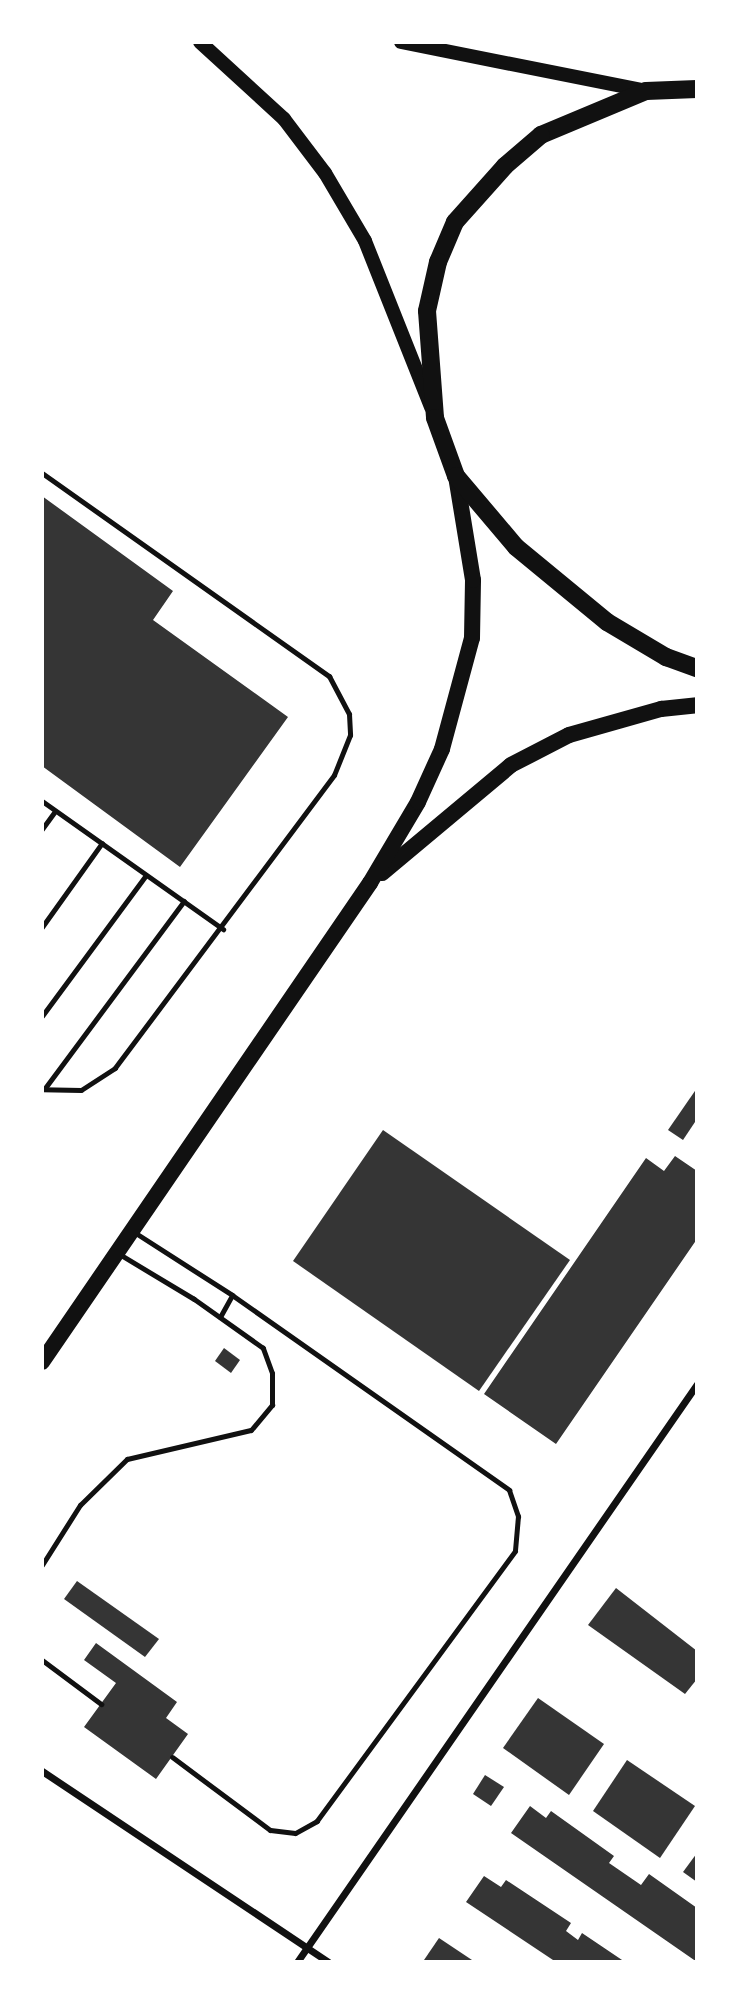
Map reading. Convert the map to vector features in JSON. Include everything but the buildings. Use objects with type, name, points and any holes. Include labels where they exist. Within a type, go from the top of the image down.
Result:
[{"type":"highway","points":[[697,89],[646,91],[541,135],[505,166],[456,222],[438,262],[427,311],[435,418],[456,476],[516,547],[607,622],[666,657],[697,668]]},
{"type":"main road","points":[[200,42],[284,118],[325,173],[365,241],[435,418]]},
{"type":"main road","points":[[401,42],[646,91]]},
{"type":"main road","points":[[42,1362],[119,1254],[370,883],[423,792],[462,686],[472,638],[472,580],[456,476]]},
{"type":"main road","points":[[370,883],[511,765],[569,735],[661,709],[697,705]]},
{"type":"street","points":[[297,1962],[697,1384]]},
{"type":"street","points":[[42,1771],[328,1962]]},
{"type":"lane","points":[[42,473],[312,663],[342,693],[349,714],[345,756],[223,929],[115,1068],[81,1090],[44,1088]]},
{"type":"lane","points":[[42,801],[223,929]]},
{"type":"lane","points":[[42,829],[55,811]]},
{"type":"lane","points":[[42,927],[102,843]]},
{"type":"lane","points":[[42,1016],[146,875]]},
{"type":"lane","points":[[44,1088],[184,901]]},
{"type":"lane","points":[[134,1232],[232,1295],[509,1490],[518,1516],[515,1551],[317,1821],[295,1833],[270,1830],[172,1757]]},
{"type":"lane","points":[[42,1565],[80,1505],[127,1459],[251,1430],[272,1405],[272,1373],[263,1348],[220,1317],[119,1254]]},
{"type":"lane","points":[[220,1317],[232,1295]]},
{"type":"lane","points":[[42,1660],[100,1704]]}]
